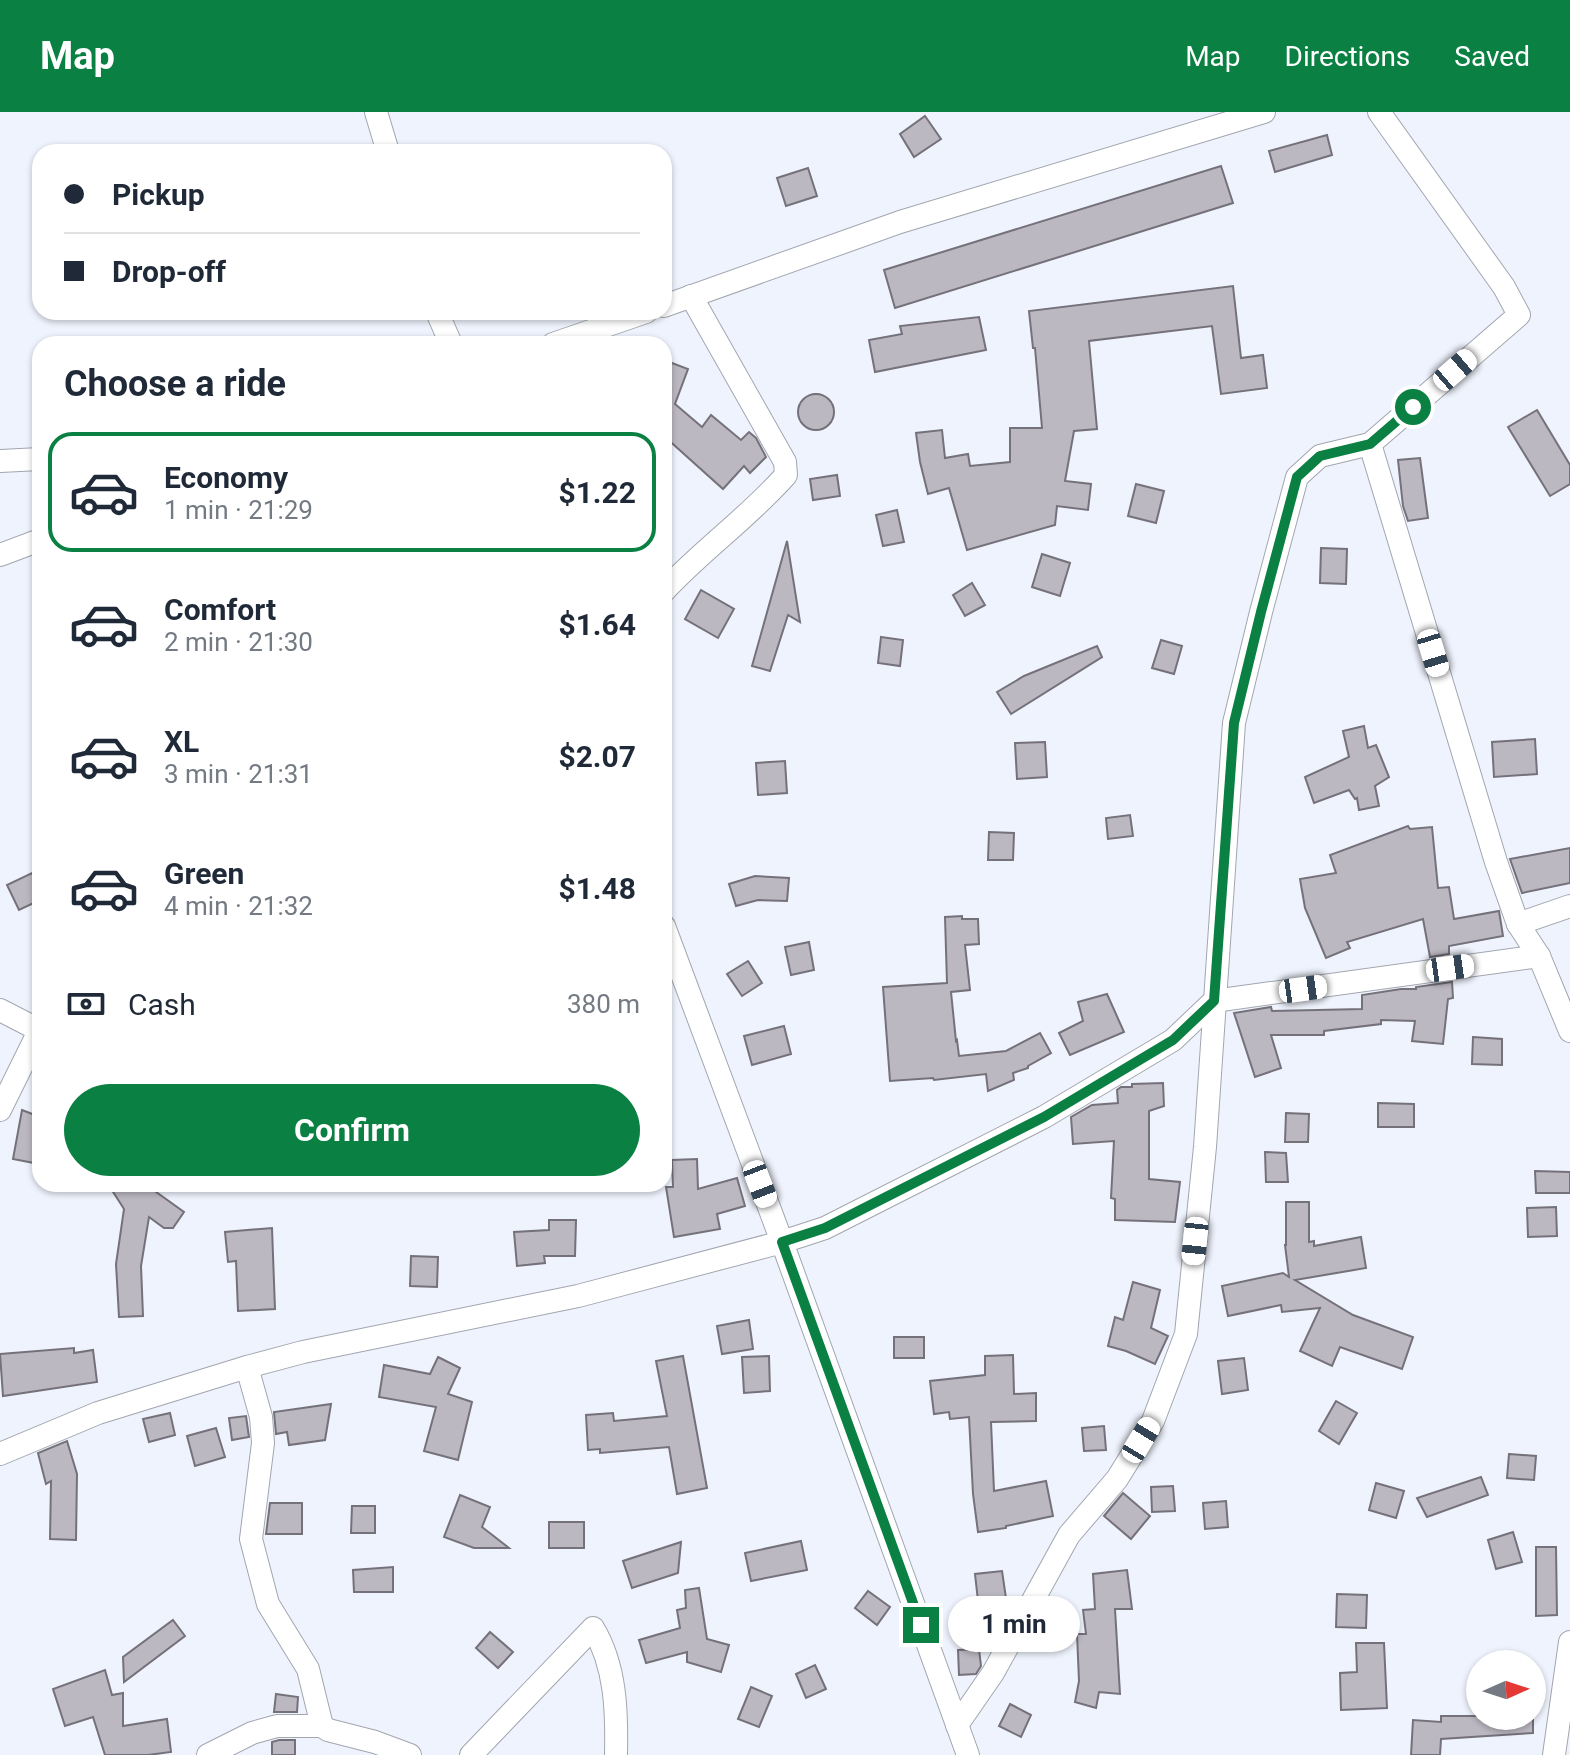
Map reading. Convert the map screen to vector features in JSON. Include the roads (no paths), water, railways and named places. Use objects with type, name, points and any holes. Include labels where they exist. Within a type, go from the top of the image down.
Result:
[{"type":"street","points":[[376,112],[386,144]]},
{"type":"street","points":[[672,303],[900,222],[1222,118],[1264,112]]},
{"type":"street","points":[[957,1725],[993,1673],[1069,1535],[1117,1479],[1153,1421],[1186,1334],[1205,1147],[1234,723],[1297,477],[1320,456],[1370,444],[1519,315],[1504,287],[1379,112]]},
{"type":"street","points":[[672,582],[786,475],[785,462],[691,296]]},
{"type":"street","points":[[576,336],[623,320]]},
{"type":"street","points":[[1370,444],[1496,862],[1518,924],[1539,956],[1570,1031]]},
{"type":"street","points":[[0,461],[32,459]]},
{"type":"street","points":[[0,555],[32,543]]},
{"type":"street","points":[[1518,924],[1570,906]]},
{"type":"street","points":[[672,947],[782,1242],[965,1753]]},
{"type":"street","points":[[0,1454],[98,1413],[247,1367],[334,1345],[578,1296],[825,1228],[1044,1117],[1173,1040],[1214,1001],[1539,956]]},
{"type":"street","points":[[0,1010],[32,1026]]},
{"type":"street","points":[[0,1110],[32,1046]]},
{"type":"street","points":[[247,1367],[261,1417],[263,1443],[251,1539],[268,1604],[308,1669],[322,1726]]},
{"type":"street","points":[[471,1755],[593,1628],[611,1675],[617,1713],[616,1755]]},
{"type":"street","points":[[1554,1755],[1570,1642]]},
{"type":"street","points":[[208,1755],[252,1733],[277,1726],[322,1726],[410,1755]]}]
